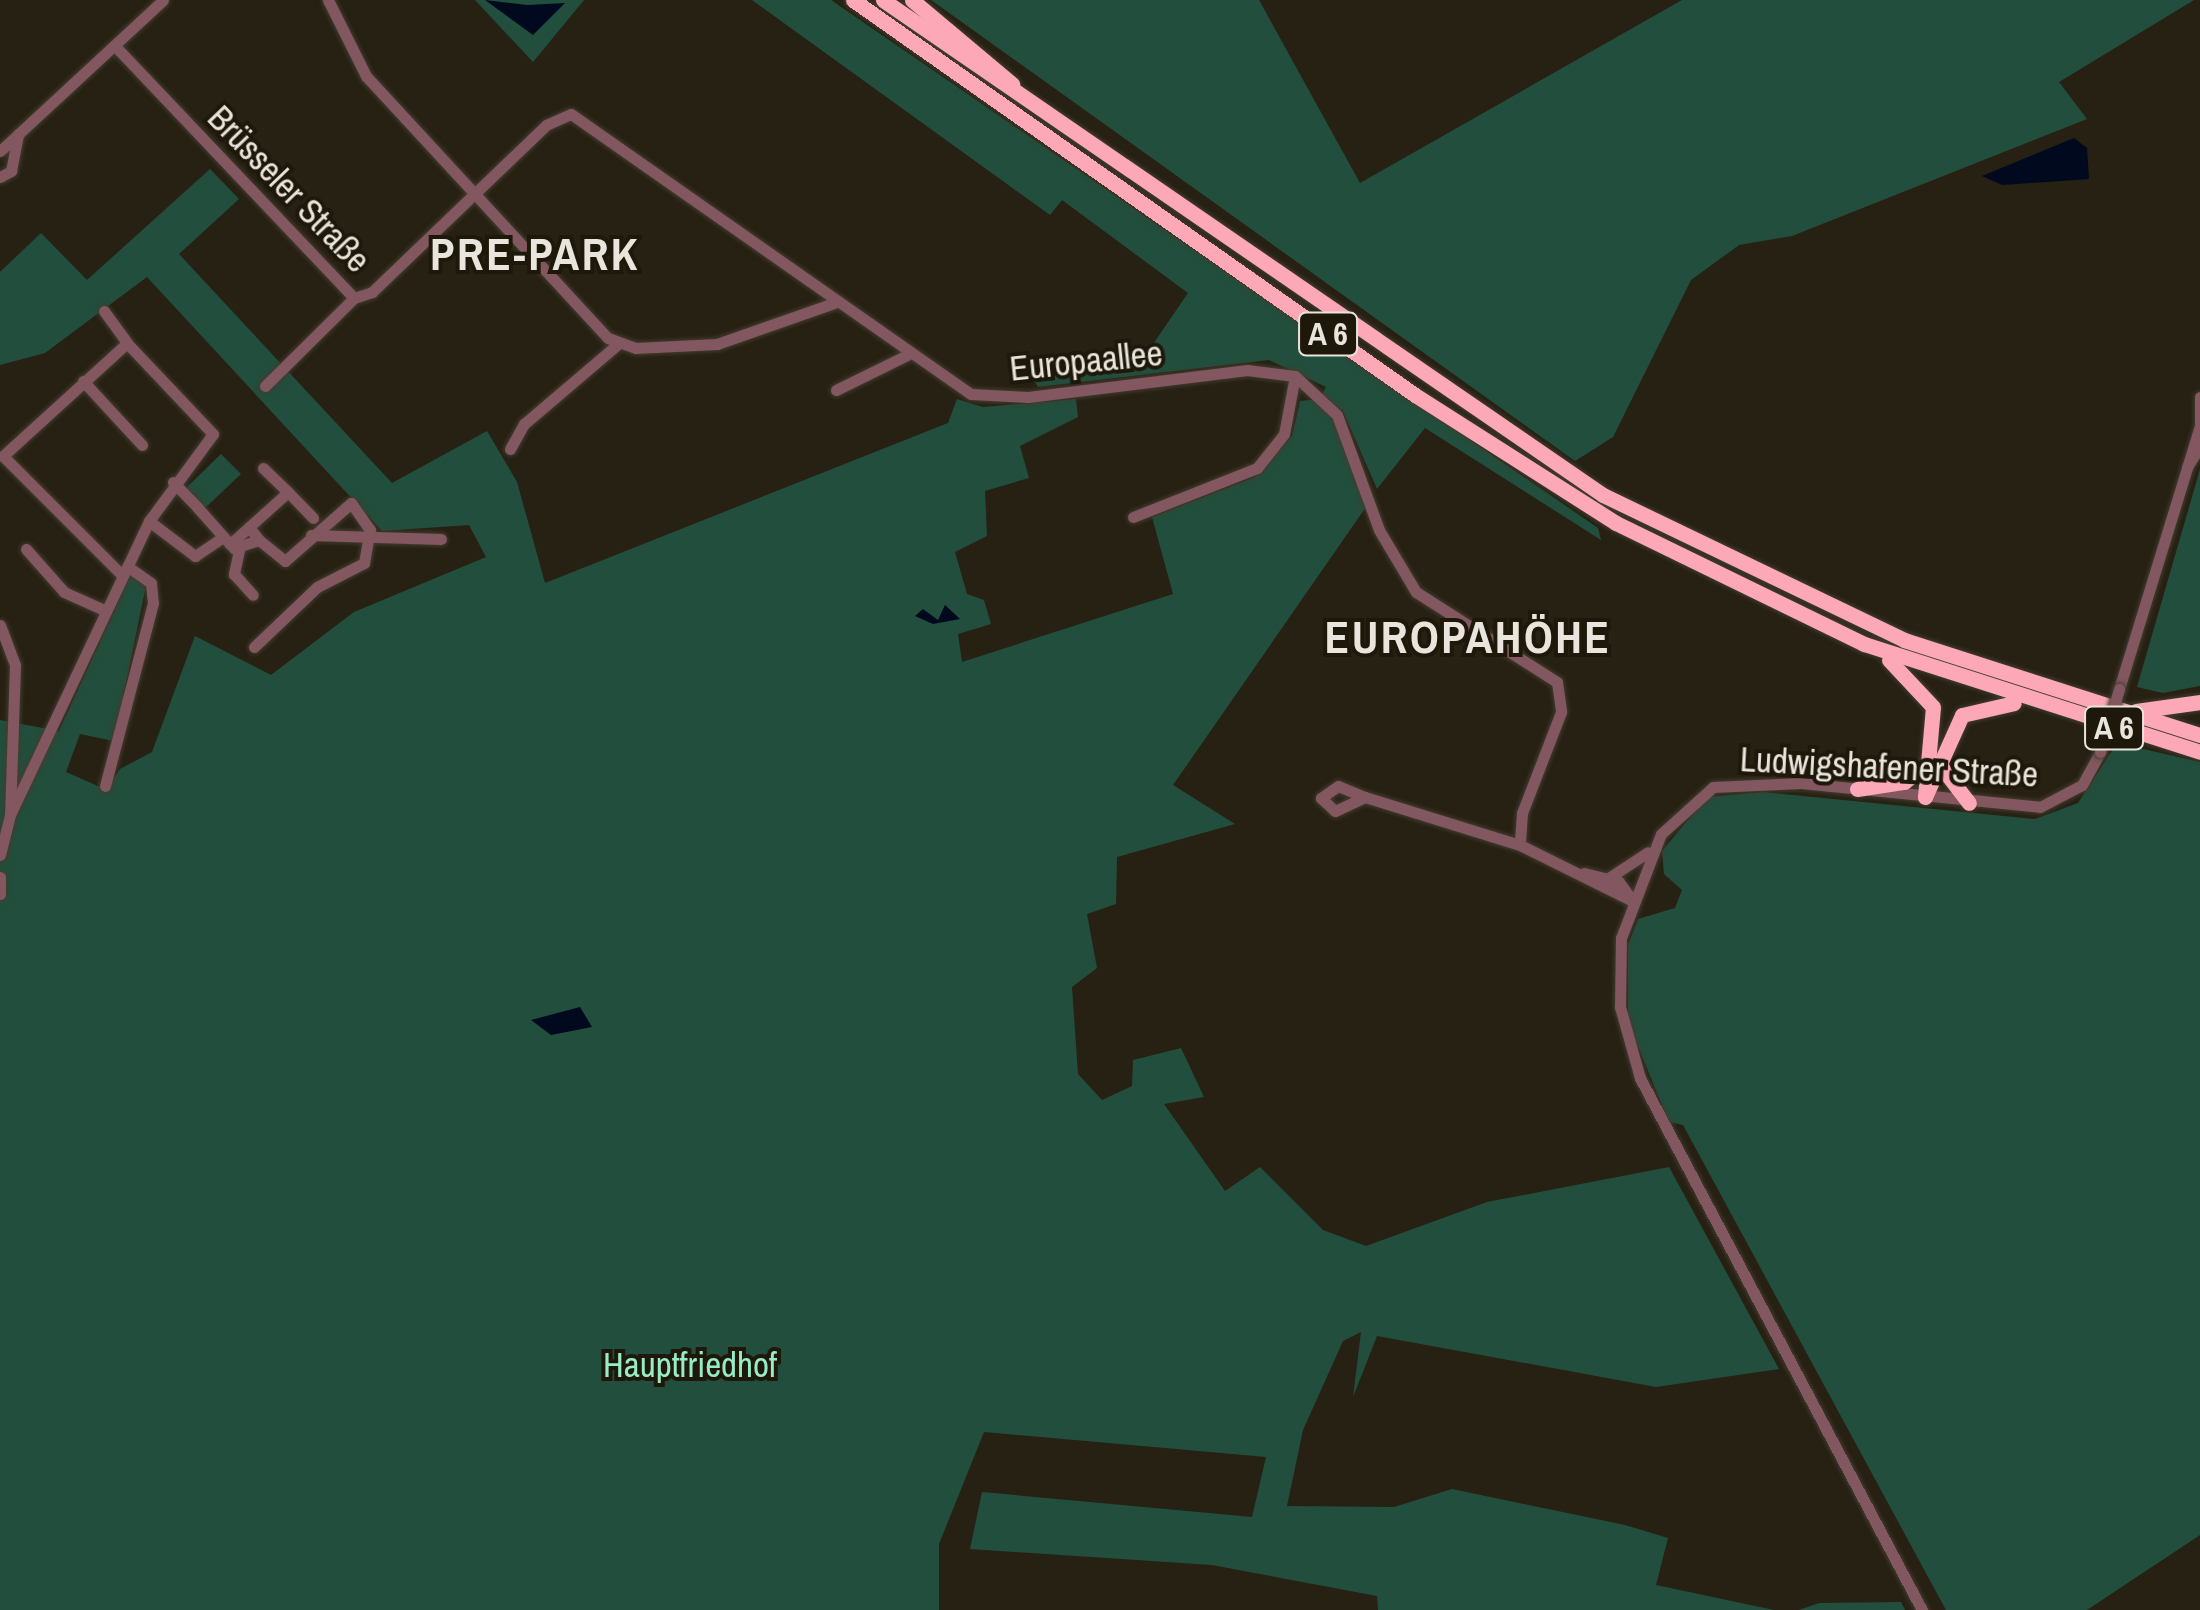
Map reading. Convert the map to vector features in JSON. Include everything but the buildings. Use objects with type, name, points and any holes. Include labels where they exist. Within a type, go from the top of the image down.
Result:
[{"type":"highway","name":"A 6","points":[[853,0],[1510,458],[1616,523],[1864,644],[2028,703],[2200,752]]},
{"type":"highway","name":"A 6","points":[[883,0],[1604,495],[1836,613],[2092,706],[2200,734]]},
{"type":"highway","points":[[912,0],[1031,105]]},
{"type":"highway","points":[[1864,644],[1931,700],[1936,730],[1925,797]]},
{"type":"highway","points":[[2092,706],[2166,712],[2200,702]]},
{"type":"highway","points":[[1857,789],[1904,782],[1932,764],[1967,711],[2028,703]]},
{"type":"highway","points":[[1932,764],[1969,803]]},
{"type":"street","points":[[0,150],[163,0]]},
{"type":"street","points":[[330,0],[366,76],[618,344]]},
{"type":"street","name":"Brüsseler Straße","points":[[115,46],[354,298],[475,194]]},
{"type":"street","name":"Europaallee","points":[[475,194],[553,119],[580,117],[959,390],[996,399],[1247,370],[1295,376]]},
{"type":"street","points":[[0,178],[11,171],[18,134]]},
{"type":"street","points":[[265,386],[354,298]]},
{"type":"street","points":[[510,450],[524,424],[618,344],[717,344],[834,303]]},
{"type":"street","points":[[0,855],[10,815],[149,521],[173,482],[213,434],[127,342],[104,311]]},
{"type":"street","points":[[105,786],[153,603],[151,584],[125,571],[1,454],[127,342]]},
{"type":"street","points":[[836,390],[908,355]]},
{"type":"street","points":[[1133,517],[1257,468],[1284,434],[1295,376]]},
{"type":"street","points":[[1295,376],[1337,416],[1379,530],[1416,592],[1558,682],[1561,712],[1520,845]]},
{"type":"street","points":[[83,382],[142,445]]},
{"type":"street","name":"Ludwigshafener Straße","points":[[1922,1610],[1629,1051],[1618,966],[1633,901],[1657,841],[1682,806],[1722,784],[1857,789],[1969,803],[2055,803],[2082,785],[2100,752],[2200,426],[2200,397]]},
{"type":"street","name":"Ludwigshafener Straße","points":[[2175,499],[2200,446]]},
{"type":"street","points":[[263,468],[312,518]]},
{"type":"street","points":[[173,482],[231,544],[234,574],[253,594]]},
{"type":"street","points":[[231,544],[288,492]]},
{"type":"street","points":[[249,528],[285,561],[351,503],[369,522],[364,563],[317,587],[254,647]]},
{"type":"street","points":[[149,521],[195,556],[258,540]]},
{"type":"street","points":[[311,536],[441,539]]},
{"type":"street","points":[[26,549],[64,592],[104,610]]},
{"type":"street","points":[[0,625],[15,665],[10,815]]},
{"type":"street","points":[[1366,796],[1520,845],[1633,901]]},
{"type":"street","points":[[1606,878],[1631,869],[1657,841]]},
{"type":"street","points":[[1573,871],[1606,878],[1633,901]]},
{"type":"street","points":[[0,877],[0,894]]},
{"type":"green space","points":[[475,0],[584,0],[533,62]]},
{"type":"green space","name":"Hauptfriedhof","points":[[752,0],[831,0],[1598,528],[1601,540],[1425,428],[1377,489],[1342,409],[1334,421],[1366,507],[1173,785],[1235,824],[1117,857],[1116,904],[1087,914],[1097,968],[1072,987],[1078,1074],[1102,1100],[1132,1086],[1133,1060],[1181,1048],[1204,1097],[1164,1104],[1225,1191],[1260,1167],[1323,1230],[1366,1246],[1487,1202],[1669,1167],[1779,1369],[1656,1387],[1377,1336],[1353,1397],[1361,1332],[1343,1341],[1303,1430],[1287,1506],[1394,1507],[1452,1489],[1625,1525],[1668,1538],[1656,1585],[1774,1610],[1378,1610],[1377,1596],[1212,1565],[970,1549],[982,1492],[1252,1517],[1266,1457],[984,1432],[939,1544],[939,1610],[0,1610],[0,720],[59,731],[131,574],[147,581],[114,741],[80,734],[66,772],[107,790],[120,769],[152,752],[195,636],[271,675],[354,612],[486,557],[469,525],[382,531],[147,277],[45,353],[0,365],[0,272],[41,233],[87,280],[210,169],[239,199],[179,254],[392,483],[487,431],[517,482],[545,583],[948,423],[957,399],[983,407],[1076,399],[1078,417],[1020,446],[1029,478],[985,491],[987,536],[955,552],[967,594],[984,600],[991,624],[958,634],[962,662],[1173,594],[1152,517],[1255,477],[1292,436],[1300,401],[1319,399],[1326,387],[1269,360],[1038,387],[1032,377],[1147,353],[1188,293],[1062,200],[1050,215]]},
{"type":"green space","points":[[931,0],[1259,0],[1360,183],[1682,0],[2194,0],[2059,82],[2087,119],[1792,236],[1739,245],[1691,280],[1613,437],[1575,461]]},
{"type":"green space","points":[[221,454],[241,474],[204,509],[185,489]]},
{"type":"green space","points":[[2200,469],[2200,686],[2163,693],[2137,687]]},
{"type":"green space","points":[[2117,743],[2200,762],[2200,1535],[2087,1610],[1946,1610],[1683,1125],[1669,1122],[1628,1022],[1628,945],[1638,919],[1675,908],[1682,890],[1664,874],[1662,851],[1707,797],[1763,792],[2035,819],[2078,803]]},
{"type":"green space","points":[[1901,1602],[1905,1610],[1799,1610],[1819,1603]]},
{"type":"water","points":[[485,0],[527,5],[565,3],[533,35]]},
{"type":"water","points":[[2074,138],[2087,148],[2089,179],[2002,185],[1982,176]]},
{"type":"water","points":[[945,605],[960,619],[933,624],[915,616],[923,609],[938,620]]},
{"type":"water","points":[[580,1007],[592,1027],[551,1035],[531,1020]]},
{"type":"district","name":"PRE-PARK","points":[[535,254]]},
{"type":"district","name":"EUROPAHÖHE","points":[[1468,637]]}]
